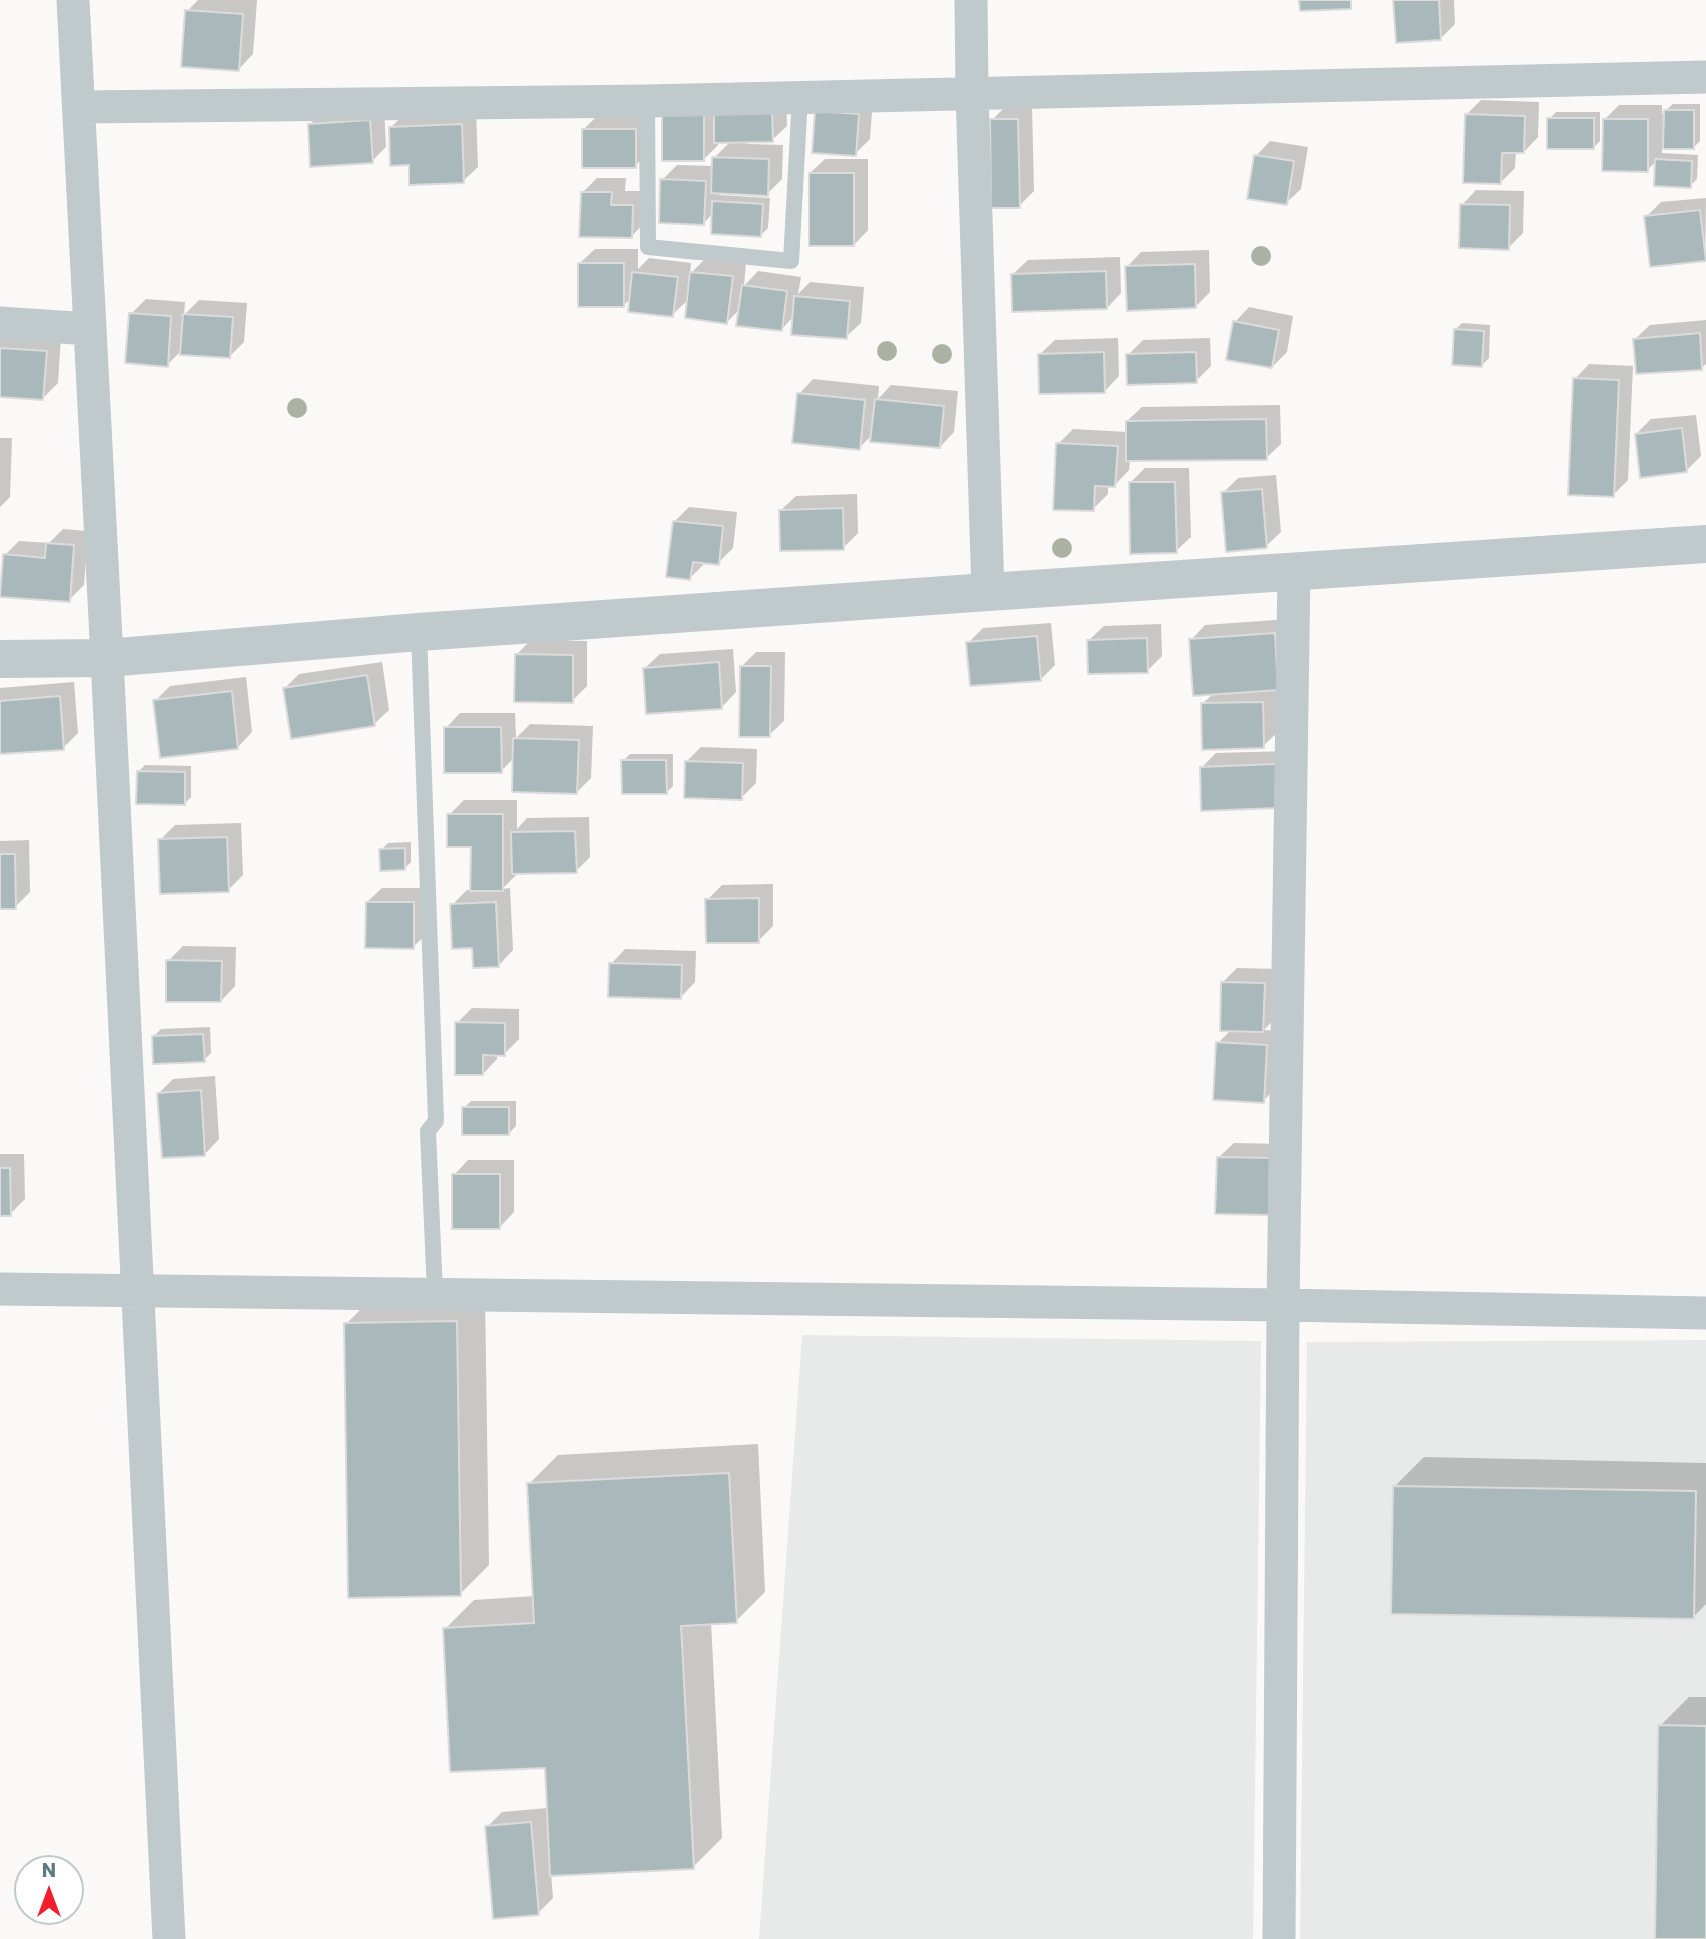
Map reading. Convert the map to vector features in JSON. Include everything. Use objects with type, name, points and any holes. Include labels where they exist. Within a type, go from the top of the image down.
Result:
[{"type":"street","points":[[73,0],[169,1939]]},
{"type":"street","points":[[971,0],[988,592]]},
{"type":"street","points":[[79,107],[647,101],[1706,77]]},
{"type":"street","points":[[0,323],[90,330]]},
{"type":"street","points":[[0,659],[107,658],[419,632],[1706,544]]},
{"type":"street","points":[[1279,1939],[1283,1305],[1294,571]]},
{"type":"street","points":[[0,1289],[435,1293],[1706,1313]]},
{"type":"lane","points":[[647,101],[648,247],[791,261],[800,97]]},
{"type":"lane","points":[[419,632],[436,1121],[428,1131],[435,1293]]},
{"type":"shaded area","points":[[802,1335],[1261,1341],[1253,1939],[759,1939]]},
{"type":"shaded area","points":[[1706,1340],[1706,1939],[1300,1939],[1307,1342]]},
{"type":"building","points":[[1299,0],[1351,0],[1351,9],[1300,11]]},
{"type":"building","points":[[1393,0],[1439,0],[1441,40],[1396,43]]},
{"type":"building","points":[[185,10],[243,14],[239,71],[181,67]]},
{"type":"building","points":[[772,110],[773,142],[714,143],[714,112]]},
{"type":"building","points":[[1664,110],[1694,110],[1694,149],[1663,149]]},
{"type":"building","points":[[815,111],[859,114],[856,156],[812,153]]},
{"type":"building","points":[[662,114],[704,114],[704,161],[662,161]]},
{"type":"building","points":[[1465,114],[1525,116],[1524,153],[1502,153],[1501,184],[1463,183]]},
{"type":"building","points":[[1547,118],[1594,118],[1594,149],[1547,149]]},
{"type":"building","points":[[990,119],[1018,119],[1020,208],[991,208]]},
{"type":"building","points":[[1603,119],[1648,119],[1648,172],[1602,171]]},
{"type":"building","points":[[370,120],[373,163],[310,167],[308,124]]},
{"type":"building","points":[[462,124],[464,183],[409,185],[409,165],[390,166],[389,127]]},
{"type":"building","points":[[582,129],[636,129],[636,168],[582,168]]},
{"type":"building","points":[[1254,155],[1294,161],[1287,205],[1247,199]]},
{"type":"building","points":[[712,157],[769,159],[768,196],[711,193]]},
{"type":"building","points":[[1655,159],[1692,161],[1691,188],[1654,186]]},
{"type":"building","points":[[809,173],[854,173],[854,246],[809,246]]},
{"type":"building","points":[[660,179],[706,181],[704,225],[659,223]]},
{"type":"building","points":[[581,192],[612,192],[611,205],[633,205],[632,238],[579,237]]},
{"type":"building","points":[[712,201],[763,204],[761,237],[711,234]]},
{"type":"building","points":[[1460,204],[1510,205],[1509,250],[1459,248]]},
{"type":"building","points":[[1700,210],[1706,261],[1650,267],[1644,216]]},
{"type":"building","points":[[578,263],[624,263],[624,307],[578,307]]},
{"type":"building","points":[[1195,264],[1196,308],[1127,311],[1125,266]]},
{"type":"building","points":[[1106,271],[1107,309],[1012,312],[1011,274]]},
{"type":"building","points":[[632,272],[678,277],[673,317],[628,312]]},
{"type":"building","points":[[690,272],[733,276],[727,324],[685,318]]},
{"type":"building","points":[[742,285],[787,291],[782,331],[736,326]]},
{"type":"building","points":[[794,296],[850,301],[847,339],[791,335]]},
{"type":"building","points":[[129,313],[171,316],[168,367],[125,363]]},
{"type":"building","points":[[183,314],[233,317],[230,358],[180,355]]},
{"type":"building","points":[[1233,321],[1279,330],[1272,368],[1226,360]]},
{"type":"building","points":[[1454,329],[1484,331],[1482,367],[1452,365]]},
{"type":"building","points":[[1700,333],[1702,370],[1636,374],[1633,339]]},
{"type":"building","points":[[0,348],[47,351],[43,400],[0,397]]},
{"type":"building","points":[[1104,352],[1105,393],[1039,394],[1038,354]]},
{"type":"building","points":[[1196,352],[1197,383],[1127,385],[1126,354]]},
{"type":"building","points":[[1573,378],[1619,380],[1614,497],[1568,495]]},
{"type":"building","points":[[797,393],[865,400],[860,450],[792,443]]},
{"type":"building","points":[[875,399],[944,406],[940,448],[870,442]]},
{"type":"building","points":[[1266,419],[1267,460],[1126,461],[1126,421]]},
{"type":"building","points":[[1682,428],[1687,472],[1640,478],[1635,434]]},
{"type":"building","points":[[1056,443],[1118,446],[1115,487],[1095,486],[1094,511],[1053,510]]},
{"type":"building","points":[[1129,482],[1175,482],[1177,553],[1130,554]]},
{"type":"building","points":[[1262,489],[1267,548],[1226,552],[1221,492]]},
{"type":"building","points":[[843,508],[844,550],[780,551],[779,510]]},
{"type":"building","points":[[673,521],[723,526],[719,565],[693,562],[690,580],[666,577]]},
{"type":"building","points":[[46,543],[74,545],[70,602],[0,597],[3,554],[45,558]]},
{"type":"building","points":[[1275,633],[1278,690],[1193,696],[1189,639]]},
{"type":"building","points":[[1037,636],[1041,681],[970,686],[966,642]]},
{"type":"building","points":[[1147,638],[1148,673],[1088,674],[1087,640]]},
{"type":"building","points":[[515,654],[573,655],[573,703],[514,702]]},
{"type":"building","points":[[719,662],[722,709],[646,714],[643,668]]},
{"type":"building","points":[[740,666],[771,666],[770,737],[739,737]]},
{"type":"building","points":[[367,675],[375,726],[291,739],[283,688]]},
{"type":"building","points":[[232,691],[238,749],[160,758],[153,700]]},
{"type":"building","points":[[60,696],[64,750],[0,754],[0,701]]},
{"type":"building","points":[[1263,702],[1264,748],[1202,750],[1201,703]]},
{"type":"building","points":[[444,727],[501,727],[502,773],[444,773]]},
{"type":"building","points":[[513,738],[579,740],[577,794],[512,792]]},
{"type":"building","points":[[621,760],[666,760],[667,794],[622,794]]},
{"type":"building","points":[[685,761],[743,763],[742,800],[684,798]]},
{"type":"building","points":[[1276,764],[1277,808],[1201,811],[1200,767]]},
{"type":"building","points":[[137,771],[185,772],[185,805],[136,804]]},
{"type":"building","points":[[447,814],[503,814],[503,891],[470,891],[471,847],[447,847]]},
{"type":"building","points":[[575,831],[577,873],[512,874],[511,832]]},
{"type":"building","points":[[227,837],[229,892],[160,894],[158,839]]},
{"type":"building","points":[[405,848],[405,870],[380,871],[379,849]]},
{"type":"building","points":[[0,854],[15,854],[16,909],[0,909]]},
{"type":"building","points":[[759,898],[759,943],[706,943],[705,899]]},
{"type":"building","points":[[366,902],[414,902],[414,949],[365,948]]},
{"type":"building","points":[[496,902],[499,967],[473,968],[472,948],[452,949],[450,904]]},
{"type":"building","points":[[166,960],[222,961],[221,1002],[166,1002]]},
{"type":"building","points":[[609,963],[682,965],[681,999],[608,997]]},
{"type":"building","points":[[1221,982],[1265,983],[1263,1032],[1220,1031]]},
{"type":"building","points":[[455,1022],[505,1023],[505,1056],[483,1055],[483,1075],[455,1075]]},
{"type":"building","points":[[203,1034],[205,1062],[153,1064],[152,1036]]},
{"type":"building","points":[[1216,1042],[1267,1045],[1264,1103],[1213,1100]]},
{"type":"building","points":[[201,1090],[205,1156],[162,1158],[157,1093]]},
{"type":"building","points":[[462,1107],[509,1107],[509,1135],[462,1135]]},
{"type":"building","points":[[1217,1157],[1270,1158],[1269,1215],[1215,1214]]},
{"type":"building","points":[[0,1168],[10,1168],[11,1216],[0,1216]]},
{"type":"building","points":[[452,1174],[500,1174],[500,1229],[452,1229]]},
{"type":"building","points":[[457,1321],[461,1596],[348,1598],[344,1323]]},
{"type":"building","points":[[729,1473],[737,1623],[681,1626],[694,1869],[550,1876],[545,1768],[450,1772],[443,1628],[534,1623],[527,1483]]},
{"type":"building","points":[[1393,1486],[1696,1491],[1694,1619],[1391,1614]]},
{"type":"building","points":[[1658,1725],[1706,1726],[1706,1939],[1655,1939]]},
{"type":"building","points":[[531,1822],[539,1915],[493,1919],[485,1826]]}]
